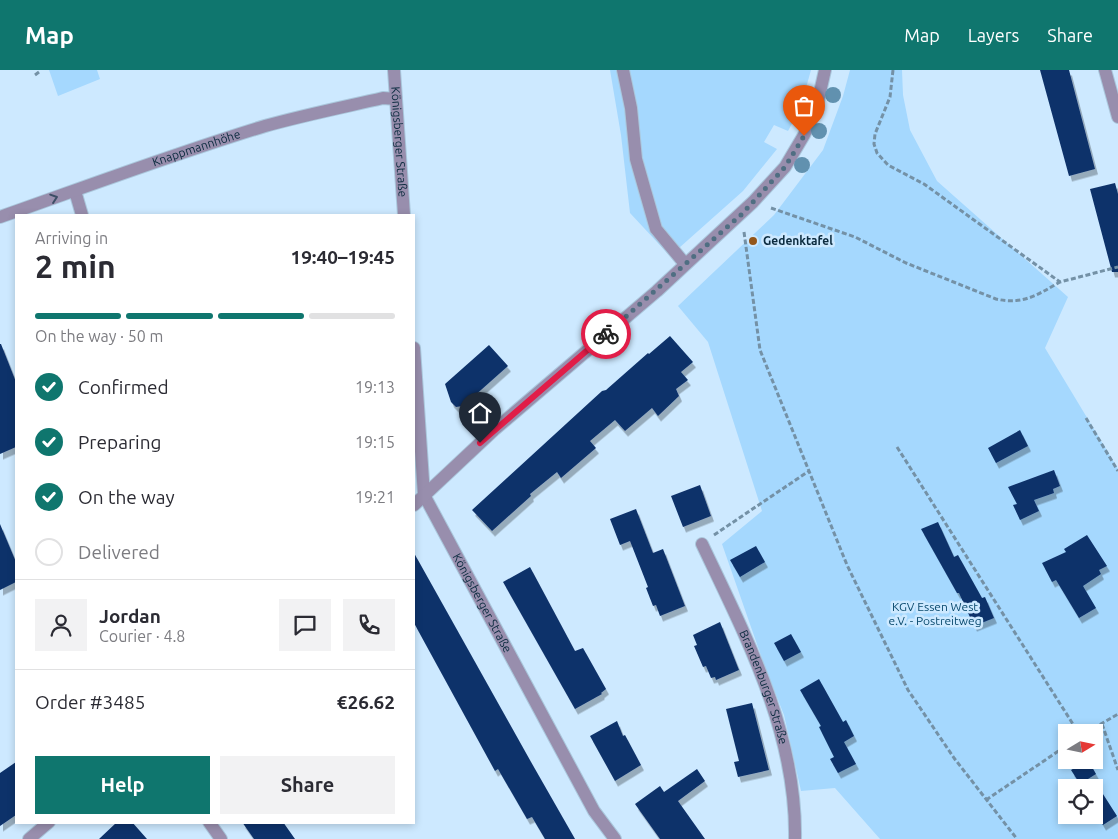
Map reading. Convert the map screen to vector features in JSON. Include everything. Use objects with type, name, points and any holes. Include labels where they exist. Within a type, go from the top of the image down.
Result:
[{"type":"street","name":"Königsberger Straße","points":[[394,70],[404,214]]},
{"type":"street","points":[[623,70],[631,108],[636,159],[656,229],[685,264]]},
{"type":"street","points":[[415,503],[494,430],[656,291],[712,238],[742,214],[785,167],[804,136],[816,110],[825,70]]},
{"type":"street","points":[[1105,70],[1118,117]]},
{"type":"street","name":"Knappmannhöhe","points":[[0,216],[266,126],[383,98],[396,99]]},
{"type":"street","points":[[74,191],[82,214]]},
{"type":"street","name":"Königsberger Straße","points":[[415,363],[424,495],[594,810],[615,839]]},
{"type":"street","name":"Brandenburger Straße","points":[[702,544],[752,651],[772,705],[787,755],[796,821],[795,839]]},
{"type":"street","points":[[29,839],[47,824]]},
{"type":"street","points":[[210,824],[221,839]]},
{"type":"path","points":[[35,75],[39,72],[38,70]]},
{"type":"path","points":[[893,70],[890,97],[875,134],[874,144],[878,153],[888,164],[924,184],[1060,282]]},
{"type":"path","points":[[753,202],[787,212],[855,237],[906,263],[996,300],[1008,302],[1030,298],[1060,282],[1118,267]]},
{"type":"path","points":[[742,214],[760,350],[847,565],[908,690],[954,758],[1014,838]]},
{"type":"path","points":[[1086,418],[1118,471]]},
{"type":"path","points":[[897,447],[1073,724]]},
{"type":"path","points":[[702,544],[809,471]]},
{"type":"path","points":[[1102,724],[1118,714]]},
{"type":"path","points":[[1103,727],[1118,770]]},
{"type":"path","points":[[986,800],[1058,751]]},
{"type":"green space","points":[[49,70],[97,70],[100,79],[58,96]]},
{"type":"green space","points":[[610,70],[811,70],[800,109],[788,131],[774,125],[764,142],[777,149],[743,191],[670,256],[630,213],[621,135]]},
{"type":"green space","name":"KGV Essen West e.V. - Postreitweg","points":[[850,70],[902,70],[903,95],[910,130],[937,181],[1068,297],[1045,348],[1118,469],[1118,839],[880,839],[835,788],[801,791],[784,715],[765,667],[722,544],[762,511],[708,342],[678,306],[774,215],[823,150],[843,96]]},
{"type":"building","points":[[1040,70],[1069,70],[1095,169],[1069,176]]},
{"type":"building","points":[[1115,183],[1118,194],[1118,272],[1112,272],[1090,189]]},
{"type":"building","points":[[670,336],[693,362],[681,372],[688,380],[676,389],[679,396],[658,416],[652,408],[625,431],[615,420],[590,441],[596,448],[561,478],[557,472],[530,494],[531,496],[492,531],[472,510],[602,391],[606,390]]},
{"type":"building","points":[[1,344],[15,379],[15,447],[0,454]]},
{"type":"building","points":[[489,345],[508,366],[463,406],[456,407],[451,402],[445,384]]},
{"type":"building","points":[[1020,430],[1028,446],[996,463],[988,448]]},
{"type":"building","points":[[1054,470],[1060,486],[1053,489],[1054,493],[1034,500],[1039,511],[1020,520],[1013,505],[1017,504],[1008,487]]},
{"type":"building","points":[[700,485],[711,516],[683,527],[671,496]]},
{"type":"building","points":[[636,509],[653,553],[663,549],[685,606],[660,616],[656,605],[653,606],[646,588],[648,587],[630,541],[620,545],[610,519]]},
{"type":"building","points":[[938,522],[954,557],[958,555],[982,598],[985,597],[994,618],[974,626],[959,593],[957,593],[921,529]]},
{"type":"building","points":[[0,524],[15,560],[15,582],[0,590]]},
{"type":"building","points":[[1087,535],[1107,566],[1099,570],[1101,574],[1083,586],[1096,608],[1079,618],[1056,580],[1052,582],[1042,563],[1066,552],[1064,549]]},
{"type":"building","points":[[756,546],[765,562],[740,577],[730,560]]},
{"type":"building","points":[[415,555],[575,839],[545,839],[532,817],[527,819],[498,769],[495,771],[415,625]]},
{"type":"building","points":[[530,567],[575,651],[583,648],[606,689],[602,694],[575,709],[503,582]]},
{"type":"building","points":[[720,622],[739,670],[716,680],[715,677],[711,678],[706,666],[703,667],[694,646],[697,645],[693,635]]},
{"type":"building","points":[[791,634],[801,652],[784,661],[774,643]]},
{"type":"building","points":[[819,679],[843,722],[846,720],[854,736],[844,742],[856,764],[838,773],[830,759],[834,757],[819,727],[821,726],[800,690]]},
{"type":"building","points":[[752,703],[769,770],[738,777],[734,762],[739,761],[726,709]]},
{"type":"building","points":[[617,721],[623,736],[625,735],[641,765],[615,781],[590,736]]},
{"type":"building","points":[[15,763],[15,816],[0,826],[0,773]]},
{"type":"building","points":[[697,769],[705,781],[678,801],[705,839],[660,839],[635,804],[660,786],[664,792]]},
{"type":"building","points":[[1093,769],[1096,774],[1088,779],[1077,779],[1071,770]]},
{"type":"building","points":[[1103,794],[1117,816],[1102,824]]},
{"type":"building","points":[[115,824],[134,824],[147,839],[99,839]]},
{"type":"building","points":[[243,824],[284,824],[295,839],[254,839]]},
{"type":"way so far","points":[[606,334],[742,214],[785,167],[804,136]]},
{"type":"place","name":"Gedenktafel","points":[[753,241]]},
{"type":"route","points":[[480,443],[606,334]]}]
